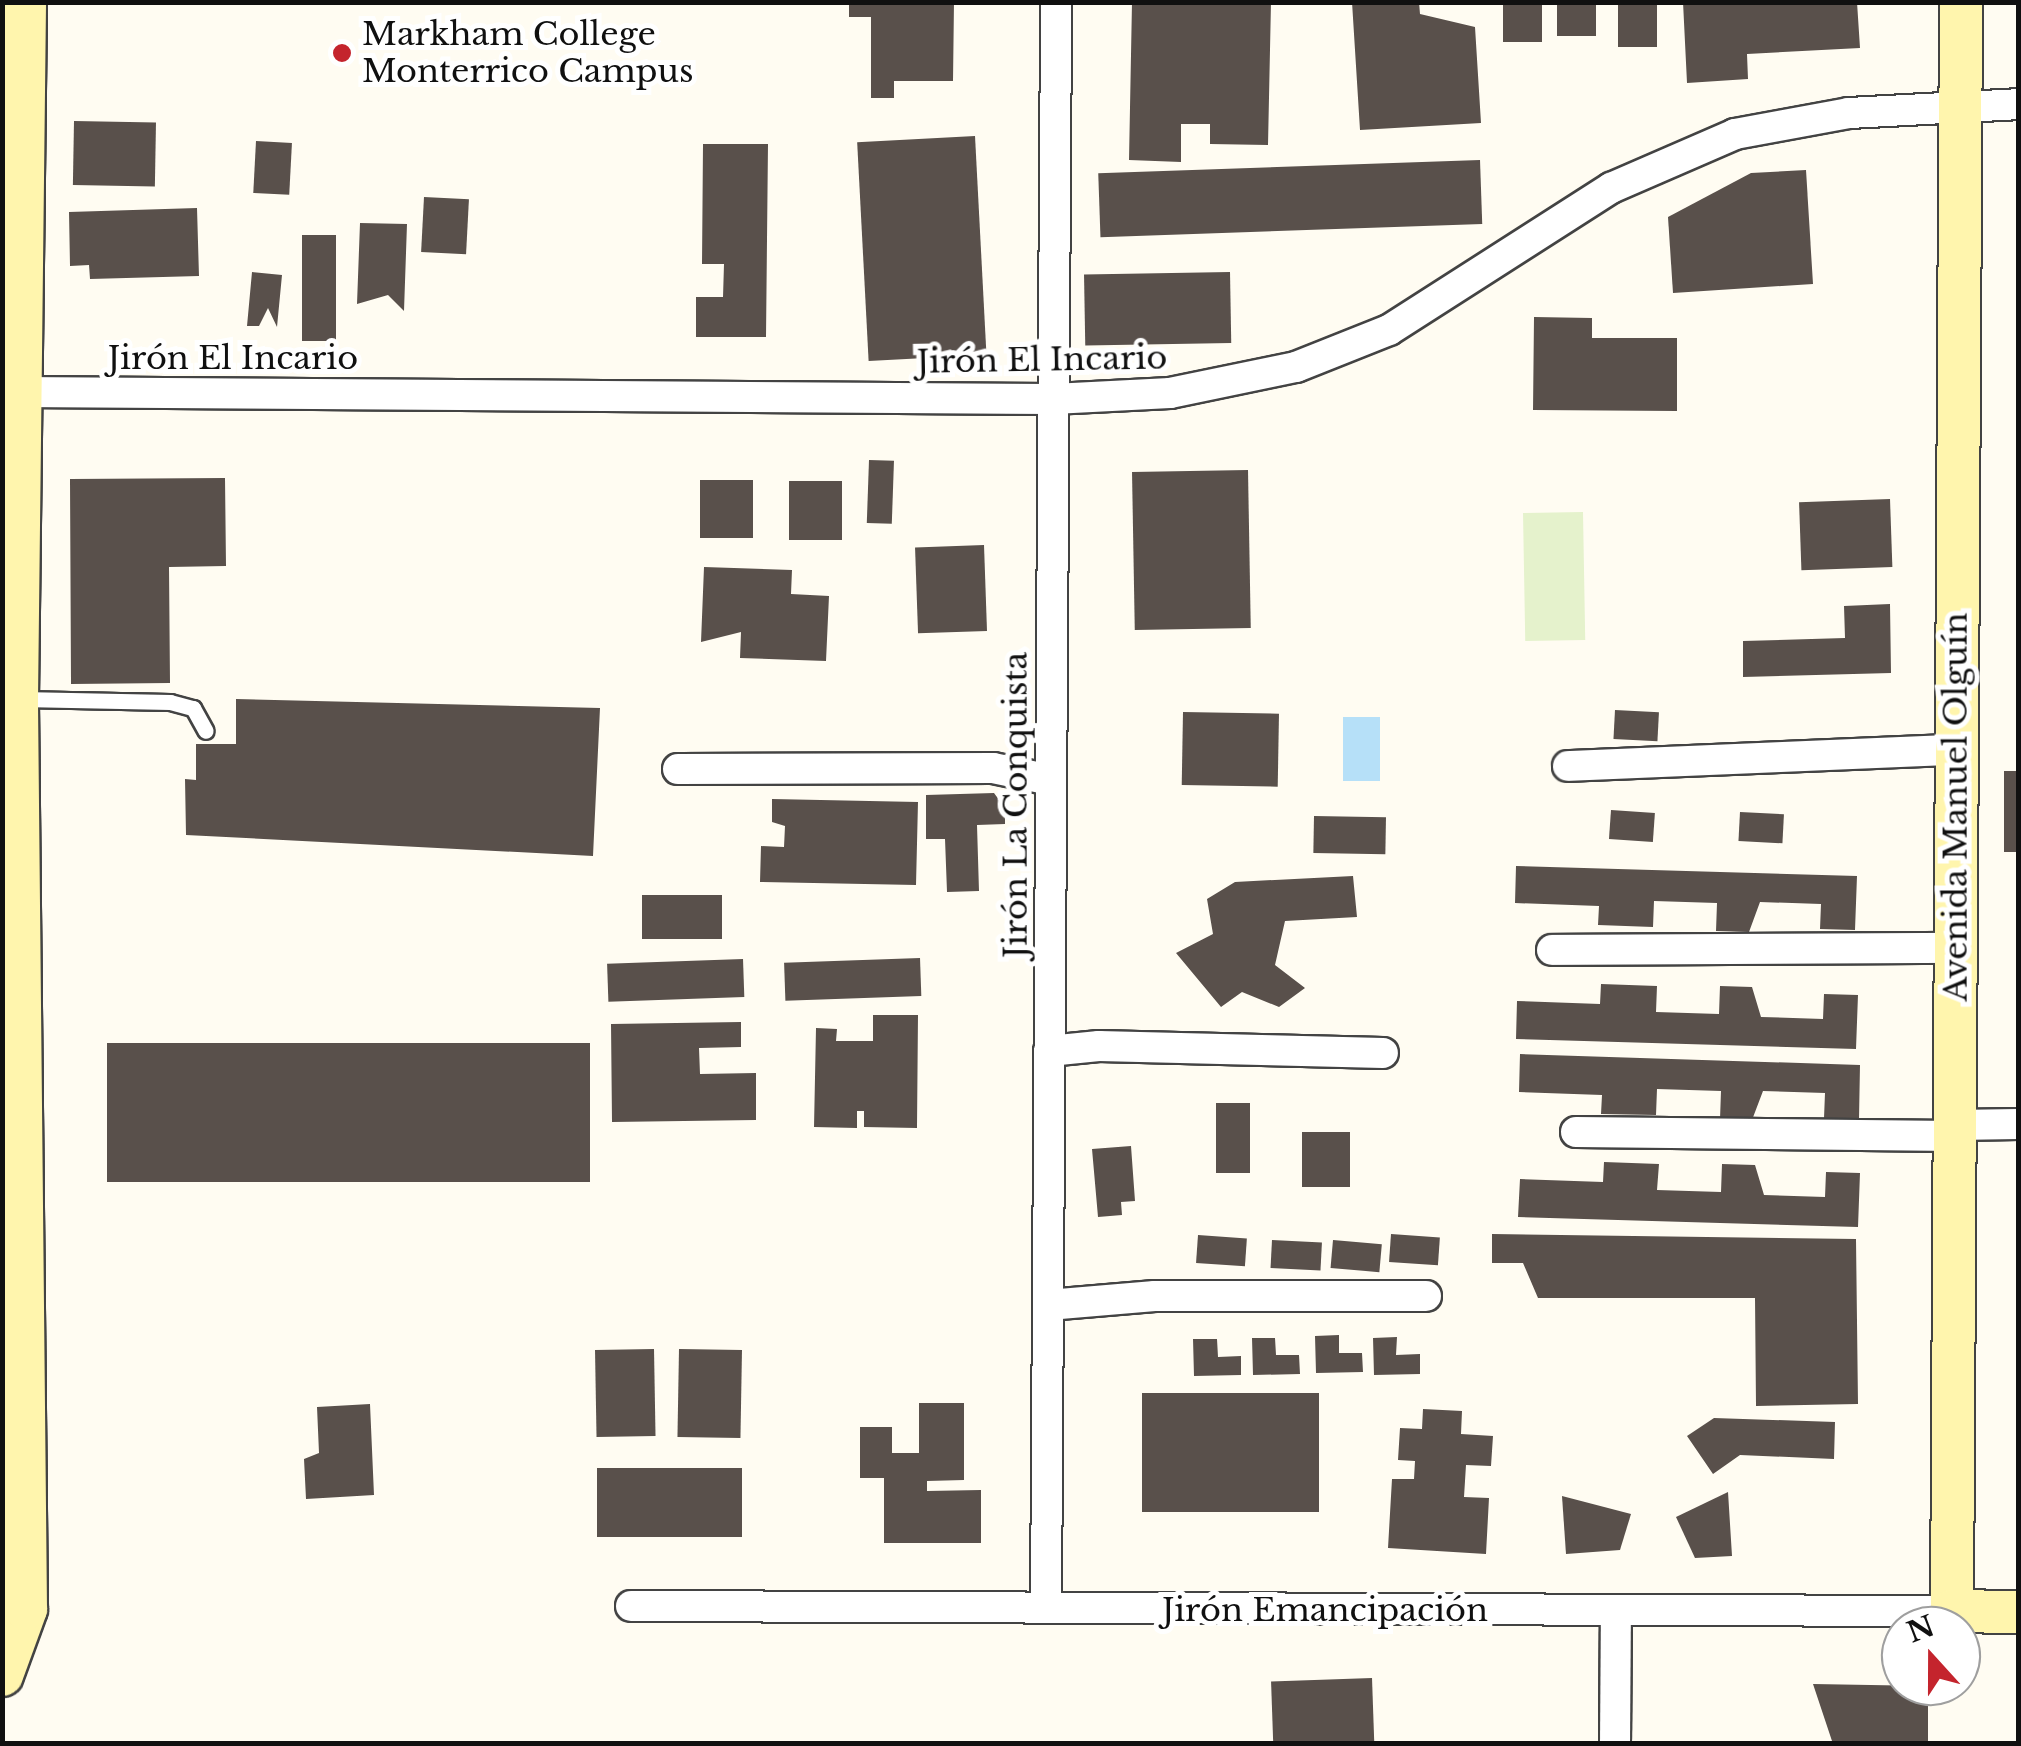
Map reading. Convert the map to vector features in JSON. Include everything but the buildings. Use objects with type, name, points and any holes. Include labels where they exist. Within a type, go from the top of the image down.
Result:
[{"type":"street","points":[[2,1675],[26,1609],[11,395],[25,2]]},
{"type":"street","name":"Jirón La Conquista","points":[[1046,1608],[1056,2]]},
{"type":"street","name":"Avenida Manuel Olguín","points":[[1952,1606],[1960,2]]},
{"type":"street","name":"Jirón El Incario","points":[[11,395],[1052,400],[1170,393],[1296,366],[1434,307],[1611,188],[1696,148],[1812,117],[1960,103],[2018,104]]},
{"type":"street","points":[[1568,766],[1957,750]]},
{"type":"street","points":[[678,769],[993,768],[1051,780]]},
{"type":"street","points":[[1552,950],[1956,948]]},
{"type":"street","points":[[1049,1051],[1099,1046],[1383,1054]]},
{"type":"street","points":[[1576,1132],[1955,1131],[2018,1124]]},
{"type":"street","points":[[1048,1306],[1155,1296],[1426,1296]]},
{"type":"street","name":"Jirón Emancipación","points":[[631,1606],[1881,1611]]},
{"type":"street","points":[[1615,1744],[1616,1611]]},
{"type":"street","name":"Jirón Emancipación","points":[[1981,1611],[2018,1612]]},
{"type":"lane","points":[[17,699],[170,702],[193,708],[206,731]]},
{"type":"green space","points":[[1583,512],[1585,640],[1525,641],[1523,513]]},
{"type":"water","points":[[1343,717],[1380,717],[1380,781],[1343,781]]},
{"type":"place","name":"Markham College Monterrico Campus","points":[[342,53]]}]
